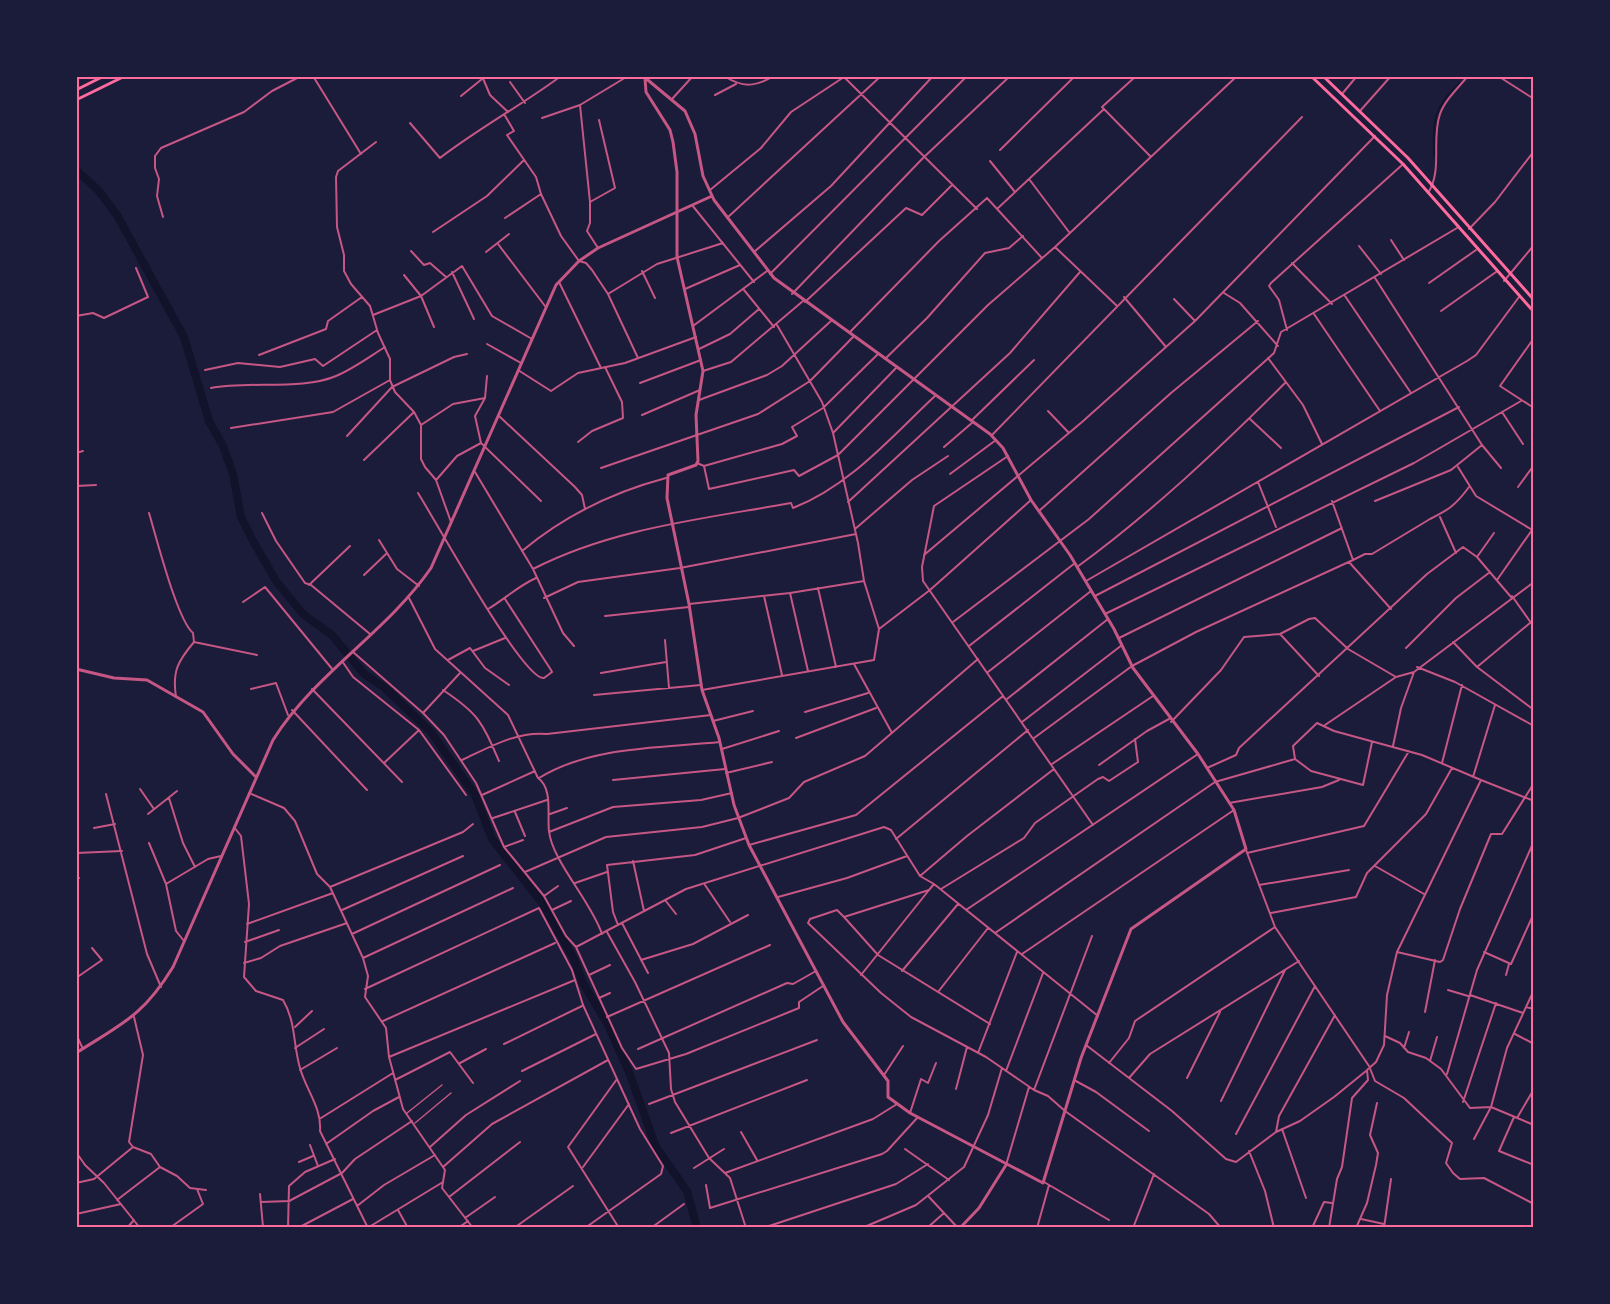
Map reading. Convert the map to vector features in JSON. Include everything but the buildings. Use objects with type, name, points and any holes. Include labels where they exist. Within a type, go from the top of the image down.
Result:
[{"type":"main road","points":[[76,90],[104,76]]},
{"type":"main road","points":[[76,100],[125,76]]},
{"type":"main road","points":[[1311,76],[1403,164],[1476,250],[1533,312]]},
{"type":"main road","points":[[1323,76],[1433,186],[1533,300]]},
{"type":"street","points":[[163,217],[157,196],[159,179],[155,168],[155,156],[161,148],[244,112],[272,91],[302,76]]},
{"type":"street","points":[[313,76],[361,154]]},
{"type":"street","points":[[410,123],[440,158],[475,131],[525,103],[561,76]]},
{"type":"street","points":[[542,118],[580,105],[628,76]]},
{"type":"street","points":[[672,99],[693,76]]},
{"type":"street","points":[[724,76],[736,84]]},
{"type":"street","points":[[715,95],[736,84],[760,84],[774,76]]},
{"type":"street","points":[[727,218],[881,76]]},
{"type":"street","points":[[753,252],[831,186],[933,76]]},
{"type":"street","points":[[693,326],[769,272],[967,76]]},
{"type":"street","points":[[792,294],[923,159],[1010,76]]},
{"type":"street","points":[[1000,150],[1074,76]]},
{"type":"street","points":[[1136,76],[1103,103],[1104,109],[1151,157]]},
{"type":"street","points":[[704,466],[709,489],[794,470],[799,477],[838,455],[988,306],[1055,247],[1238,76]]},
{"type":"street","points":[[1342,94],[1357,76]]},
{"type":"street","points":[[1360,111],[1391,76]]},
{"type":"street","points":[[1428,193],[1433,186],[1439,116],[1445,104],[1468,76]]},
{"type":"street","points":[[1498,76],[1533,99]]},
{"type":"street","points":[[644,77],[685,111],[691,122],[703,176],[712,196],[769,272],[792,294],[832,320],[996,440],[1008,456],[1031,500],[1086,581],[1119,638],[1132,666],[1170,720],[1198,754],[1230,802],[1275,927],[1370,1066],[1375,1081],[1404,1098],[1452,1143],[1446,1163],[1460,1179],[1484,1179],[1533,1204]]},
{"type":"street","points":[[644,77],[646,92],[670,130],[677,172],[677,257],[703,371],[699,400],[697,464]]},
{"type":"street","points":[[710,190],[761,148],[791,112],[844,77],[923,159],[976,209]]},
{"type":"street","points":[[461,96],[482,78],[490,94],[506,113],[514,131],[507,135],[536,177],[541,194],[561,236],[579,261],[586,263],[608,294],[638,358]]},
{"type":"street","points":[[510,82],[525,103]]},
{"type":"street","points":[[580,105],[590,202],[590,223],[587,231],[598,248]]},
{"type":"street","points":[[997,208],[1104,109]]},
{"type":"street","points":[[991,436],[1116,305],[1302,117]]},
{"type":"street","points":[[590,202],[615,188],[599,120]]},
{"type":"street","points":[[924,555],[1070,433],[1195,321],[1375,136]]},
{"type":"street","points":[[376,142],[338,171],[335,184],[344,271],[373,315],[390,359],[392,387],[401,401],[414,412],[421,425],[421,459],[436,480],[447,516],[452,523]]},
{"type":"street","points":[[1469,229],[1495,202],[1533,151]]},
{"type":"street","points":[[433,232],[487,196],[524,159]]},
{"type":"street","points":[[990,161],[1015,192]]},
{"type":"street","points":[[1287,330],[1279,300],[1269,286],[1403,164]]},
{"type":"street","points":[[1029,179],[1070,233]]},
{"type":"street","points":[[703,371],[730,362],[777,325],[906,208],[922,215],[952,185]]},
{"type":"street","points":[[505,218],[541,194]]},
{"type":"street","points":[[76,1053],[134,1017],[161,987],[184,942],[273,740],[288,715],[312,689],[409,598],[431,568],[486,448],[545,306],[559,282],[579,261],[598,248],[712,196]]},
{"type":"street","points":[[849,333],[939,242],[987,198],[1042,258]]},
{"type":"street","points":[[692,205],[754,282]]},
{"type":"street","points":[[1533,220],[1533,233]]},
{"type":"street","points":[[952,622],[1089,519],[1268,358],[1278,346],[1281,332],[1346,296],[1457,228]]},
{"type":"street","points":[[486,252],[509,234]]},
{"type":"street","points":[[885,359],[927,318],[985,253],[1009,248],[1023,236]]},
{"type":"street","points":[[1391,240],[1404,260]]},
{"type":"street","points":[[608,294],[629,283],[631,277],[642,271],[723,243]]},
{"type":"street","points":[[498,244],[545,306]]},
{"type":"street","points":[[1504,281],[1533,245]]},
{"type":"street","points":[[1359,246],[1381,274]]},
{"type":"street","points":[[1055,247],[1116,305]]},
{"type":"street","points":[[1429,283],[1476,250]]},
{"type":"street","points":[[411,251],[424,265],[430,262],[446,277]]},
{"type":"street","points":[[1292,263],[1332,304]]},
{"type":"street","points":[[685,289],[740,265]]},
{"type":"street","points":[[373,315],[421,296],[462,266],[492,316],[532,339]]},
{"type":"street","points":[[76,316],[93,314],[104,318],[148,297],[136,268]]},
{"type":"street","points":[[642,271],[655,297]]},
{"type":"street","points":[[452,272],[474,319]]},
{"type":"street","points":[[848,502],[1010,353],[1080,272]]},
{"type":"street","points":[[1441,311],[1496,272]]},
{"type":"street","points":[[404,275],[421,296],[435,327]]},
{"type":"street","points":[[1375,278],[1441,376],[1482,445],[1501,468]]},
{"type":"street","points":[[559,282],[601,368]]},
{"type":"street","points":[[744,290],[774,327]]},
{"type":"street","points":[[1224,293],[1240,303],[1278,346]]},
{"type":"street","points":[[1346,296],[1411,393]]},
{"type":"street","points":[[259,355],[326,329],[328,321],[362,297]]},
{"type":"street","points":[[1124,297],[1166,347]]},
{"type":"street","points":[[1086,581],[1476,355],[1519,297]]},
{"type":"street","points":[[1174,299],[1195,321]]},
{"type":"street","points":[[699,350],[730,334],[759,309]]},
{"type":"street","points":[[1314,314],[1380,411]]},
{"type":"street","points":[[699,400],[767,375],[796,354],[832,320]]},
{"type":"street","points":[[1040,511],[1172,393],[1258,321]]},
{"type":"street","points":[[594,695],[702,687],[874,660],[879,629],[864,580],[855,528],[833,433],[796,354],[777,325]]},
{"type":"street","points":[[205,370],[238,363],[280,367],[315,358],[323,366],[377,330]]},
{"type":"street","points":[[518,370],[551,391],[578,373],[638,358],[696,336]]},
{"type":"street","points":[[601,468],[758,414],[810,381],[854,336]]},
{"type":"street","points":[[1533,338],[1500,386],[1532,407],[1533,403]]},
{"type":"street","points":[[487,344],[521,363]]},
{"type":"street","points":[[211,388],[248,383],[281,384],[327,379],[385,346]]},
{"type":"street","points":[[347,436],[392,387],[446,361],[467,354]]},
{"type":"street","points":[[522,551],[555,524],[638,485],[666,478],[697,464],[704,466],[782,444],[797,436],[792,427],[823,408],[878,354]]},
{"type":"street","points":[[1268,358],[1303,405],[1322,444]]},
{"type":"street","points":[[640,384],[701,360]]},
{"type":"street","points":[[944,447],[1034,360]]},
{"type":"street","points":[[578,442],[592,431],[623,418],[622,402],[605,367]]},
{"type":"street","points":[[833,433],[897,368]]},
{"type":"street","points":[[487,376],[485,398],[476,416],[481,443],[541,501]]},
{"type":"street","points":[[231,428],[333,412],[390,380]]},
{"type":"street","points":[[969,646],[1076,565],[1108,545],[1250,418],[1285,383]]},
{"type":"street","points":[[642,415],[700,390]]},
{"type":"street","points":[[533,569],[562,554],[606,538],[791,503],[793,508],[810,501],[843,482],[936,395]]},
{"type":"street","points":[[421,425],[453,404],[485,398]]},
{"type":"street","points":[[1105,614],[1332,501],[1414,463],[1521,400]]},
{"type":"street","points":[[1095,596],[1459,407]]},
{"type":"street","points":[[1048,411],[1070,433]]},
{"type":"street","points":[[364,460],[414,412]]},
{"type":"street","points":[[1502,412],[1524,444]]},
{"type":"street","points":[[499,416],[575,487],[582,495],[585,509]]},
{"type":"street","points":[[1250,418],[1281,448]]},
{"type":"street","points":[[950,474],[996,440]]},
{"type":"street","points":[[436,480],[456,456],[481,443]]},
{"type":"street","points":[[1376,501],[1458,466],[1482,445]]},
{"type":"street","points":[[76,453],[83,451]]},
{"type":"street","points":[[855,528],[912,480],[948,456]]},
{"type":"street","points":[[1008,456],[934,506],[924,555],[923,581],[1093,825]]},
{"type":"street","points":[[1518,487],[1533,465]]},
{"type":"street","points":[[1458,466],[1469,488],[1491,507],[1533,531],[1497,581]]},
{"type":"street","points":[[475,472],[533,569],[544,598],[563,633],[574,646]]},
{"type":"street","points":[[666,478],[672,524],[689,606],[702,687],[720,742],[738,818],[749,845],[843,1022],[884,1075],[890,1085],[888,1097],[897,1104],[1006,1165],[1044,1182],[1109,1220]]},
{"type":"street","points":[[1258,482],[1277,528]]},
{"type":"street","points":[[76,486],[96,485]]},
{"type":"street","points":[[1034,738],[1132,666],[1196,632],[1365,554],[1371,554],[1430,519],[1440,517],[1456,504],[1469,488]]},
{"type":"street","points":[[418,492],[506,638],[540,679],[552,672],[505,599]]},
{"type":"street","points":[[879,629],[930,590],[1031,500]]},
{"type":"street","points":[[1332,501],[1353,560]]},
{"type":"street","points":[[149,513],[178,605],[187,628],[193,633],[194,642],[178,660],[176,697]]},
{"type":"street","points":[[262,513],[276,541],[309,585],[370,634]]},
{"type":"street","points":[[1440,517],[1456,553]]},
{"type":"street","points":[[1119,638],[1342,528]]},
{"type":"street","points":[[1477,557],[1494,533]]},
{"type":"street","points":[[544,598],[578,582],[680,568],[856,534]]},
{"type":"street","points":[[379,540],[397,569],[419,586]]},
{"type":"street","points":[[309,585],[350,546]]},
{"type":"street","points":[[1207,768],[1236,755],[1239,748],[1392,609],[1427,574],[1466,547],[1511,596],[1533,627]]},
{"type":"street","points":[[364,575],[386,554]]},
{"type":"street","points":[[1349,562],[1392,609]]},
{"type":"street","points":[[1406,648],[1456,598],[1490,572]]},
{"type":"street","points":[[488,609],[505,599],[516,587],[536,578]]},
{"type":"street","points":[[605,616],[790,593],[864,580]]},
{"type":"street","points":[[1393,746],[1401,708],[1418,667],[1511,596],[1533,582]]},
{"type":"street","points":[[243,602],[265,587],[333,670]]},
{"type":"street","points":[[818,588],[836,667]]},
{"type":"street","points":[[988,672],[1091,591]]},
{"type":"street","points":[[790,593],[808,671]]},
{"type":"street","points":[[764,596],[782,675]]},
{"type":"street","points":[[409,598],[429,642],[508,716],[538,778],[542,781],[550,814],[549,832],[558,857],[596,916],[602,934]]},
{"type":"street","points":[[1099,765],[1136,739],[1170,720],[1221,670],[1244,637],[1280,634],[1315,618],[1348,649],[1396,677]]},
{"type":"street","points":[[1006,699],[1108,619]]},
{"type":"street","points":[[1477,667],[1530,623]]},
{"type":"street","points":[[1280,634],[1319,676]]},
{"type":"street","points":[[473,651],[506,638]]},
{"type":"street","points":[[664,640],[669,688]]},
{"type":"street","points":[[194,642],[257,655]]},
{"type":"street","points":[[1453,642],[1477,667],[1533,710]]},
{"type":"street","points":[[1022,722],[1122,645]]},
{"type":"street","points":[[448,660],[470,648],[485,668],[509,685]]},
{"type":"street","points":[[352,653],[423,713],[444,735],[462,760],[482,795],[504,847],[544,896],[566,936],[576,947],[622,1048],[636,1069],[668,1060],[799,1008],[799,1002],[823,986]]},
{"type":"street","points":[[525,872],[606,837],[702,827],[738,818],[789,798],[804,782],[852,763],[892,733],[978,659]]},
{"type":"street","points":[[344,660],[353,677],[419,730],[466,795]]},
{"type":"street","points":[[601,674],[666,662]]},
{"type":"street","points":[[854,664],[876,708],[892,733]]},
{"type":"street","points":[[1418,667],[1462,686],[1533,726]]},
{"type":"street","points":[[76,669],[114,678],[147,680],[203,712],[233,754],[256,777]]},
{"type":"street","points":[[423,713],[461,672]]},
{"type":"street","points":[[1324,726],[1396,677],[1414,672]]},
{"type":"street","points":[[251,689],[276,683],[288,715]]},
{"type":"street","points":[[1442,763],[1462,686]]},
{"type":"street","points":[[312,689],[402,782]]},
{"type":"street","points":[[443,690],[466,705],[483,724],[499,761]]},
{"type":"street","points":[[805,712],[868,693]]},
{"type":"street","points":[[749,845],[856,814],[1004,695]]},
{"type":"street","points":[[1052,764],[1153,696]]},
{"type":"street","points":[[1473,777],[1495,705]]},
{"type":"street","points":[[796,738],[876,708]]},
{"type":"street","points":[[292,710],[367,790]]},
{"type":"street","points":[[713,721],[753,711]]},
{"type":"street","points":[[462,760],[531,732],[547,734],[711,715]]},
{"type":"street","points":[[1530,723],[1533,720]]},
{"type":"street","points":[[1372,742],[1363,785],[1311,771],[1295,759],[1293,746],[1317,723],[1321,722],[1324,726],[1442,763],[1533,801]]},
{"type":"street","points":[[384,763],[419,730]]},
{"type":"street","points":[[896,838],[1028,730]]},
{"type":"street","points":[[721,749],[779,731]]},
{"type":"street","points":[[941,890],[1024,838],[1035,823],[1098,779],[1103,777],[1109,781],[1138,762],[1136,739]]},
{"type":"street","points":[[538,778],[552,770],[607,753],[720,742]]},
{"type":"street","points":[[1044,1182],[1074,1080],[1131,928],[1246,851],[1364,826],[1409,751]]},
{"type":"street","points":[[966,910],[1198,754]]},
{"type":"street","points":[[995,933],[1215,782],[1295,759]]},
{"type":"street","points":[[613,780],[726,771],[772,762]]},
{"type":"street","points":[[920,876],[967,836],[1055,768]]},
{"type":"street","points":[[1270,913],[1354,898],[1367,873],[1426,814],[1452,768]]},
{"type":"street","points":[[482,795],[536,771]]},
{"type":"street","points":[[1230,802],[1322,787],[1339,780]]},
{"type":"street","points":[[1086,1045],[1172,1111],[1226,1160],[1236,1162],[1276,1132],[1300,1121],[1376,1062],[1385,1036],[1386,995],[1397,952],[1481,780]]},
{"type":"street","points":[[1397,952],[1443,960],[1460,909],[1491,834],[1502,834],[1533,783]]},
{"type":"street","points":[[140,789],[154,808]]},
{"type":"street","points":[[148,814],[177,790]]},
{"type":"street","points":[[249,793],[284,808],[295,821],[317,874],[330,886],[363,958],[368,976],[364,997],[386,1028],[389,1057],[399,1097],[406,1114],[443,1167],[442,1188],[472,1227]]},
{"type":"street","points":[[549,832],[613,807],[701,800],[732,793]]},
{"type":"street","points":[[106,794],[147,954],[161,987]]},
{"type":"street","points":[[170,798],[183,843],[195,867]]},
{"type":"street","points":[[493,818],[548,800]]},
{"type":"street","points":[[550,814],[567,807]]},
{"type":"street","points":[[1022,954],[1234,810]]},
{"type":"street","points":[[504,847],[524,838],[515,811]]},
{"type":"street","points":[[94,828],[115,824]]},
{"type":"street","points":[[330,886],[463,832],[473,824]]},
{"type":"street","points":[[234,827],[241,836],[249,904],[244,977],[250,986],[283,1000],[295,1027],[295,1048],[300,1070],[321,1118],[320,1131],[368,1227],[443,1182]]},
{"type":"street","points":[[576,947],[686,889],[705,885],[760,865],[884,827],[891,830],[920,876],[958,903],[1098,1016]]},
{"type":"street","points":[[618,925],[613,912],[607,865],[695,855],[746,838]]},
{"type":"street","points":[[1447,1074],[1484,952],[1533,841]]},
{"type":"street","points":[[149,843],[166,884],[176,931],[184,942]]},
{"type":"street","points":[[76,853],[122,851]]},
{"type":"street","points":[[166,884],[195,867],[221,856]]},
{"type":"street","points":[[342,910],[463,856]]},
{"type":"street","points":[[778,897],[907,856]]},
{"type":"street","points":[[633,861],[644,911]]},
{"type":"street","points":[[352,934],[500,865]]},
{"type":"street","points":[[1375,866],[1424,894]]},
{"type":"street","points":[[1259,885],[1349,870]]},
{"type":"street","points":[[575,883],[608,872]]},
{"type":"street","points":[[861,975],[933,884]]},
{"type":"street","points":[[705,885],[730,923]]},
{"type":"street","points":[[544,896],[558,886]]},
{"type":"street","points":[[363,958],[513,888]]},
{"type":"street","points":[[844,917],[929,890]]},
{"type":"street","points":[[247,924],[333,893]]},
{"type":"street","points":[[666,900],[676,914]]},
{"type":"street","points":[[552,910],[571,901]]},
{"type":"street","points":[[902,971],[958,903]]},
{"type":"street","points":[[365,989],[539,908],[576,980],[583,1005],[617,1079],[664,1171],[585,1227]]},
{"type":"street","points":[[990,1024],[878,955],[837,910],[810,919],[808,922],[861,975],[911,1017],[978,1053],[1034,1090],[1048,1096],[1065,1111],[1209,1214],[1221,1227]]},
{"type":"street","points":[[1506,975],[1533,913]]},
{"type":"street","points":[[641,960],[693,944],[748,915]]},
{"type":"street","points":[[244,963],[261,958],[280,946],[347,923]]},
{"type":"street","points":[[622,923],[648,973]]},
{"type":"street","points":[[1109,1063],[1129,1038],[1135,1021],[1275,927]]},
{"type":"street","points":[[938,992],[989,928]]},
{"type":"street","points":[[245,942],[279,930]]},
{"type":"street","points":[[607,932],[644,1000],[669,1053],[673,1096],[709,1158],[725,1173],[738,1201],[746,1227]]},
{"type":"street","points":[[1034,1090],[1092,936]]},
{"type":"street","points":[[382,1021],[555,943]]},
{"type":"street","points":[[607,1017],[770,945]]},
{"type":"street","points":[[76,978],[102,960],[92,948]]},
{"type":"street","points":[[978,1053],[1017,951]]},
{"type":"street","points":[[1484,952],[1509,964]]},
{"type":"street","points":[[1425,1012],[1435,960]]},
{"type":"street","points":[[1129,1078],[1150,1054],[1300,961]]},
{"type":"street","points":[[589,975],[610,965]]},
{"type":"street","points":[[1221,1101],[1285,970]]},
{"type":"street","points":[[638,1049],[786,983],[793,984],[816,971]]},
{"type":"street","points":[[1006,1071],[1043,972]]},
{"type":"street","points":[[389,1057],[576,980]]},
{"type":"street","points":[[1236,1134],[1316,985]]},
{"type":"street","points":[[1448,990],[1523,1013]]},
{"type":"street","points":[[1474,1139],[1491,1107],[1503,1060],[1533,990]]},
{"type":"street","points":[[599,998],[610,993]]},
{"type":"street","points":[[1463,1102],[1490,1028],[1496,1003]]},
{"type":"street","points":[[504,1044],[583,1005]]},
{"type":"street","points":[[1526,1007],[1533,1009]]},
{"type":"street","points":[[1187,1078],[1221,1010]]},
{"type":"street","points":[[295,1027],[312,1011]]},
{"type":"street","points":[[1276,1132],[1279,1116],[1335,1015]]},
{"type":"street","points":[[134,1017],[143,1055],[138,1098],[129,1131],[129,1142],[133,1147],[151,1154],[160,1167],[177,1176],[189,1188],[206,1190]]},
{"type":"street","points":[[295,1048],[324,1029]]},
{"type":"street","points":[[1404,1048],[1408,1032]]},
{"type":"street","points":[[1514,1033],[1533,1044]]},
{"type":"street","points":[[76,1034],[83,1049]]},
{"type":"street","points":[[522,1071],[596,1034]]},
{"type":"street","points":[[1385,1036],[1400,1043],[1408,1052],[1430,1060],[1447,1074],[1463,1102],[1470,1108],[1491,1107],[1533,1125]]},
{"type":"street","points":[[1430,1060],[1437,1038]]},
{"type":"street","points":[[649,1104],[817,1040]]},
{"type":"street","points":[[884,1075],[903,1046]]},
{"type":"street","points":[[956,1089],[967,1047]]},
{"type":"street","points":[[300,1070],[337,1048]]},
{"type":"street","points":[[460,1063],[486,1049]]},
{"type":"street","points":[[395,1080],[450,1052],[472,1083]]},
{"type":"street","points":[[443,1167],[492,1124],[608,1060]]},
{"type":"street","points":[[910,1113],[921,1079],[928,1083],[936,1063]]},
{"type":"street","points":[[862,1227],[905,1211],[929,1197],[964,1167],[988,1115],[1002,1068]]},
{"type":"street","points":[[1329,1227],[1337,1179],[1342,1167],[1352,1098],[1368,1080],[1367,1070]]},
{"type":"street","points":[[321,1118],[393,1073]]},
{"type":"street","points":[[617,1079],[568,1144],[619,1227]]},
{"type":"street","points":[[671,1133],[807,1080]]},
{"type":"street","points":[[1074,1080],[1096,1092],[1149,1131]]},
{"type":"street","points":[[430,1147],[466,1115],[520,1081]]},
{"type":"street","points":[[406,1114],[442,1085]]},
{"type":"street","points":[[929,1197],[959,1227],[979,1208],[1006,1165],[1029,1086]]},
{"type":"street","points":[[1533,1089],[1499,1151],[1533,1166]]},
{"type":"street","points":[[261,1202],[290,1200],[342,1173],[356,1159],[413,1123],[451,1093]]},
{"type":"street","points":[[326,1144],[373,1111],[399,1097]]},
{"type":"street","points":[[1356,1227],[1361,1219],[1378,1153],[1370,1136],[1377,1103]]},
{"type":"street","points":[[582,1168],[629,1104]]},
{"type":"street","points":[[725,1173],[873,1119],[897,1104]]},
{"type":"street","points":[[706,1185],[710,1208],[738,1201],[882,1154],[918,1117]]},
{"type":"street","points":[[1282,1129],[1306,1198]]},
{"type":"street","points":[[741,1132],[758,1160]]},
{"type":"street","points":[[449,1197],[519,1142]]},
{"type":"street","points":[[310,1145],[318,1166]]},
{"type":"street","points":[[76,1183],[97,1177],[133,1147]]},
{"type":"street","points":[[694,1168],[724,1149]]},
{"type":"street","points":[[905,1149],[950,1180]]},
{"type":"street","points":[[1249,1151],[1265,1191],[1274,1227]]},
{"type":"street","points":[[76,1152],[84,1165],[140,1227]]},
{"type":"street","points":[[357,1206],[384,1185],[435,1155]]},
{"type":"street","points":[[299,1162],[314,1156]]},
{"type":"street","points":[[288,1227],[290,1186],[305,1173],[335,1159]]},
{"type":"street","points":[[763,1227],[896,1184],[928,1164]]},
{"type":"street","points":[[117,1200],[160,1167]]},
{"type":"street","points":[[1133,1227],[1154,1174]]},
{"type":"street","points":[[1361,1219],[1384,1226],[1391,1179]]},
{"type":"street","points":[[1037,1227],[1049,1185]]},
{"type":"street","points":[[514,1227],[573,1186]]},
{"type":"street","points":[[171,1227],[202,1204],[197,1189]]},
{"type":"street","points":[[260,1194],[263,1227]]},
{"type":"street","points":[[465,1218],[495,1197]]},
{"type":"street","points":[[298,1227],[353,1198]]},
{"type":"street","points":[[1312,1227],[1324,1202],[1333,1203]]},
{"type":"street","points":[[76,1214],[121,1204]]},
{"type":"street","points":[[651,1227],[684,1204]]},
{"type":"street","points":[[398,1210],[408,1227]]},
{"type":"street","points":[[927,1227],[944,1213]]},
{"type":"street","points":[[127,1227],[134,1221]]},
{"type":"street","points":[[458,1227],[468,1221]]},
{"type":"waterway","points":[[1434,156],[1436,115],[1444,99],[1460,83]]},
{"type":"waterway","points":[[76,170],[98,190],[117,215],[184,337],[209,421],[223,446],[233,474],[241,517],[276,581],[303,614],[332,635],[364,674],[385,688],[431,732],[475,795],[492,839],[543,904],[574,959],[583,983],[608,1025],[629,1072],[656,1147],[687,1191],[697,1228]]}]
